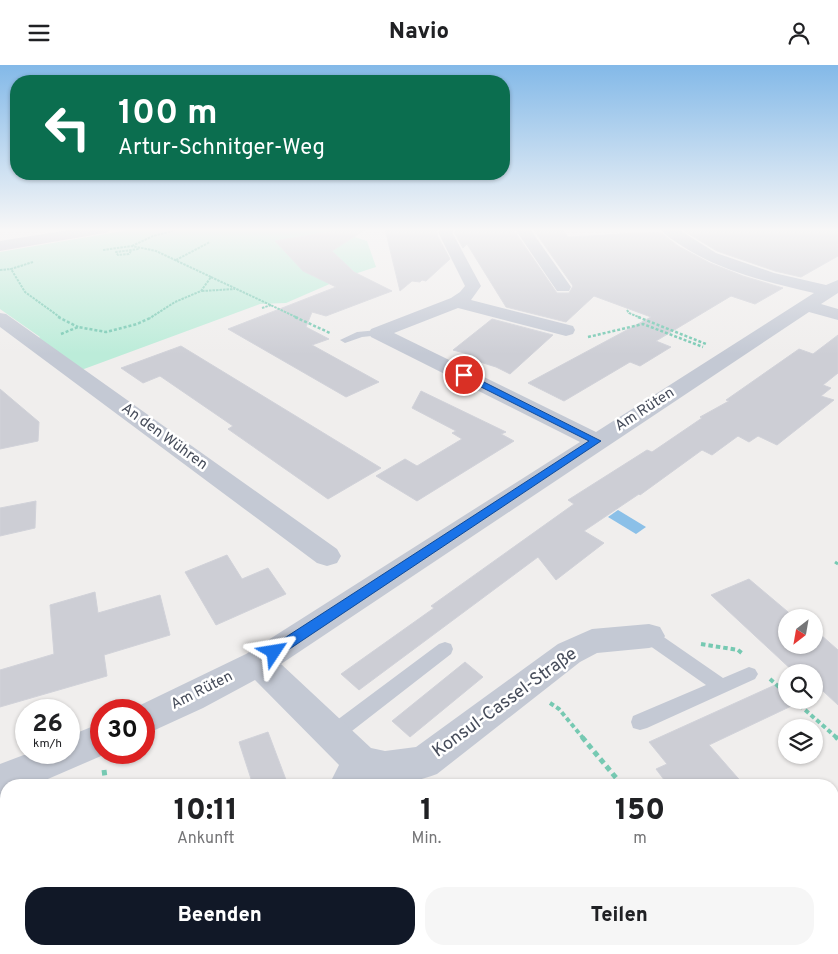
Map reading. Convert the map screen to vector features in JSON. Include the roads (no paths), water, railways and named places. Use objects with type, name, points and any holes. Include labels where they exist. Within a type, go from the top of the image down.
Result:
[{"type":"street","points":[[378,333],[466,297],[473,287],[465,270]]},
{"type":"street","points":[[551,270],[563,287]]},
{"type":"street","points":[[749,270],[824,294],[838,315]]},
{"type":"street","name":"Am Rüten","points":[[155,715],[258,663],[824,294]]},
{"type":"street","points":[[457,302],[574,335]]},
{"type":"street","name":"An den Wühren","points":[[0,319],[327,556]]},
{"type":"street","points":[[378,333],[596,441]]},
{"type":"street","name":"Konsul-Cassel-Straße","points":[[258,663],[332,735],[355,773],[424,762],[569,653],[592,641],[649,636]]},
{"type":"street","points":[[9,779],[90,744]]},
{"type":"lane","points":[[346,340],[361,333],[378,333]]},
{"type":"lane","points":[[649,636],[721,686]]},
{"type":"lane","points":[[332,735],[445,649]]},
{"type":"lane","points":[[640,722],[721,686],[757,674]]},
{"type":"water","points":[[618,510],[646,527],[636,534],[608,517]]}]
